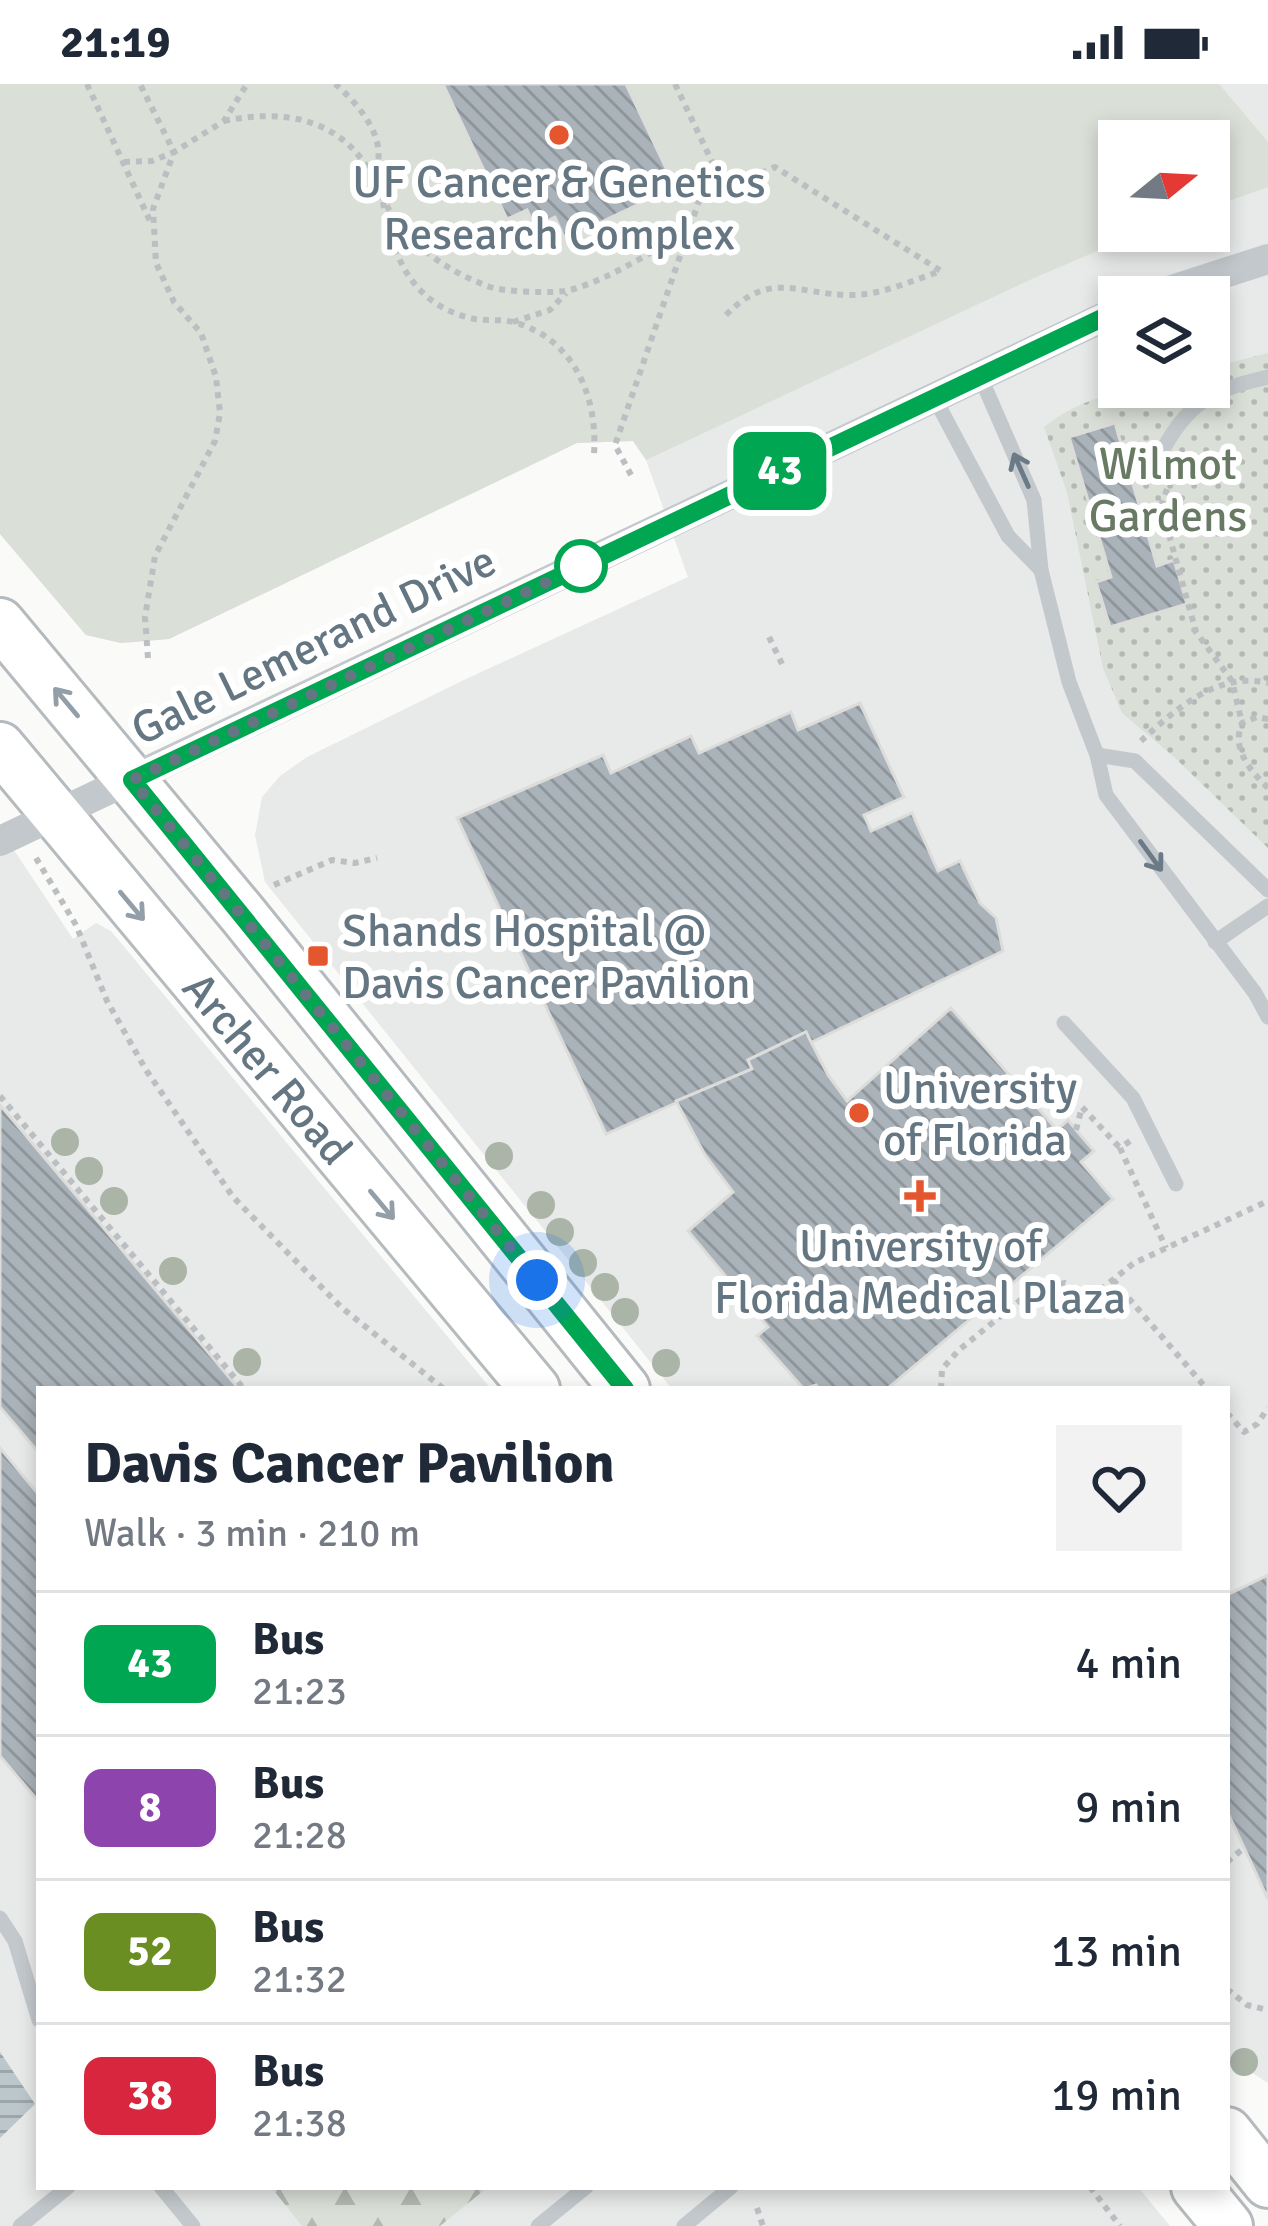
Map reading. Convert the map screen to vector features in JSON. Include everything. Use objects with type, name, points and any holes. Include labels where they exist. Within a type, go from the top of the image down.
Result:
[{"type":"main road","name":"Archer Road","points":[[0,623],[623,1386]]},
{"type":"main road","name":"Archer Road","points":[[0,747],[46,836],[532,1386]]},
{"type":"main road","points":[[1230,2136],[1268,2182]]},
{"type":"main road","points":[[1198,2190],[1228,2226]]},
{"type":"street","points":[[1215,276],[1268,259]]},
{"type":"street","name":"Gale Lemerand Drive","points":[[0,841],[46,836],[132,780],[1098,320]]},
{"type":"lane","points":[[980,376],[1034,500],[1041,570],[1069,682],[1106,795],[1255,993],[1268,1017]]},
{"type":"lane","points":[[1154,468],[1171,433],[1196,403],[1268,377]]},
{"type":"lane","points":[[934,398],[1008,536],[1041,570]]},
{"type":"lane","points":[[1096,755],[1135,761],[1268,890]]},
{"type":"lane","points":[[1215,942],[1268,906]]},
{"type":"lane","points":[[1064,1023],[1133,1098],[1176,1184]]},
{"type":"lane","points":[[0,1918],[15,1941],[36,2010]]},
{"type":"lane","points":[[20,2226],[64,2190]]},
{"type":"lane","points":[[163,2190],[184,2223]]},
{"type":"lane","points":[[538,2226],[582,2190]]},
{"type":"lane","points":[[684,2226],[727,2190]]},
{"type":"path","points":[[87,84],[151,224],[164,284],[201,334],[220,413],[215,441],[155,556],[146,595],[148,658]]},
{"type":"path","points":[[140,84],[173,152],[151,224]]},
{"type":"path","points":[[224,121],[248,84]]},
{"type":"path","points":[[334,84],[353,101],[373,131],[380,158],[373,175]]},
{"type":"path","points":[[675,84],[725,189]]},
{"type":"path","points":[[124,162],[152,160],[173,152],[224,121],[274,115],[313,122],[349,144],[373,175],[394,218],[427,255],[463,278],[499,290],[566,292]]},
{"type":"path","points":[[631,475],[615,445],[699,201],[775,167],[941,271],[860,294],[788,286],[762,289],[747,295],[727,315]]},
{"type":"path","points":[[383,198],[389,241],[402,270],[419,289],[452,312],[513,322],[563,350],[578,371],[594,411],[594,454]]},
{"type":"path","points":[[513,322],[550,310],[566,292],[688,232]]},
{"type":"path","points":[[1171,482],[1161,506],[1192,619],[1202,642],[1232,681],[1242,723],[1237,735],[1240,751],[1268,788]]},
{"type":"path","points":[[769,637],[783,666]]},
{"type":"path","points":[[1139,743],[1195,698],[1232,681],[1268,683]]},
{"type":"path","points":[[1242,723],[1257,717],[1268,719]]},
{"type":"path","points":[[46,836],[107,1001],[146,1070],[233,1197],[342,1309],[440,1386]]},
{"type":"path","points":[[266,890],[332,860],[355,863],[377,857]]},
{"type":"path","points":[[0,1096],[242,1386]]},
{"type":"path","points":[[1076,1130],[1082,1107],[1120,1148],[1166,1248]]},
{"type":"path","points":[[1120,1148],[1149,1128]]},
{"type":"path","points":[[942,1386],[947,1362],[1034,1289],[1065,1283],[1090,1298],[1134,1263],[1268,1201]]},
{"type":"path","points":[[1113,1280],[1204,1386]]},
{"type":"path","points":[[1230,1416],[1244,1432],[1268,1408]]},
{"type":"path","points":[[1230,1860],[1244,1848]]},
{"type":"path","points":[[1230,1991],[1247,2005],[1268,2010]]},
{"type":"path","points":[[1092,2190],[1120,2226]]},
{"type":"path","points":[[758,2208],[763,2226]]},
{"type":"shaded area","name":"University of Florida","points":[[0,84],[1268,84],[1268,2083],[1230,2059],[1230,1386],[670,1386],[265,882],[255,835],[262,797],[280,776],[307,757],[468,678],[688,577],[646,460],[633,441],[577,443],[169,639],[121,643],[86,635],[0,534]]},
{"type":"shaded area","points":[[0,829],[73,939],[96,923],[111,931],[489,1386],[36,1386],[36,2190],[1140,2190],[1170,2226],[0,2226]]},
{"type":"shaded area","points":[[0,2052],[35,2104],[0,2138]]},
{"type":"green space","points":[[0,84],[1219,84],[1268,142],[1268,187],[1230,201],[1230,120],[1098,120],[1098,251],[646,460],[633,441],[577,443],[169,639],[121,643],[86,635],[0,534]]},
{"type":"green space","name":"Wilmot Gardens","points":[[1268,353],[1268,848],[1122,713],[1103,668],[1067,492],[1044,427],[1098,398],[1098,408],[1230,408],[1230,363]]},
{"type":"green space","points":[[273,2190],[484,2190],[440,2226],[302,2226]]},
{"type":"building","name":"UF Cancer & Genetics Research Complex","points":[[443,84],[626,84],[675,187],[565,239],[555,217],[535,227],[527,210],[507,219]]},
{"type":"building","points":[[1115,423],[1157,566],[1174,560],[1187,604],[1110,627],[1096,582],[1111,577],[1069,437]]},
{"type":"building","points":[[860,703],[904,797],[864,815],[871,831],[912,813],[938,871],[960,861],[980,903],[996,918],[1003,951],[810,1043],[806,1032],[748,1060],[752,1069],[606,1134],[457,818],[603,755],[611,773],[691,736],[699,753],[791,712],[798,730]]},
{"type":"building","name":"University of Florida Medical Plaza","points":[[951,1008],[1057,1130],[1068,1120],[1094,1151],[1081,1162],[1113,1199],[891,1386],[801,1386],[757,1336],[768,1327],[688,1231],[733,1192],[705,1155],[676,1101],[752,1069],[748,1060],[806,1032],[847,1101]]},
{"type":"building","points":[[0,1105],[236,1386],[36,1386],[36,1449],[0,1407]]},
{"type":"building","points":[[0,1448],[36,1491],[36,1798],[0,1756]]},
{"type":"building","points":[[1268,1575],[1268,1899],[1230,1817],[1230,1594]]},
{"type":"bus line","name":"43","points":[[623,1386],[132,780],[1098,318]]},
{"type":"place","name":"UF Cancer & Genetics Research Complex","points":[[559,135]]},
{"type":"place","name":"Shands Hospital @ Davis Cancer Pavilion","points":[[318,956]]},
{"type":"place","name":"University of Florida","points":[[859,1113]]},
{"type":"place","name":"University of Florida Medical Plaza","points":[[920,1196]]},
{"type":"route","points":[[537,1280],[132,780],[581,566]]}]
